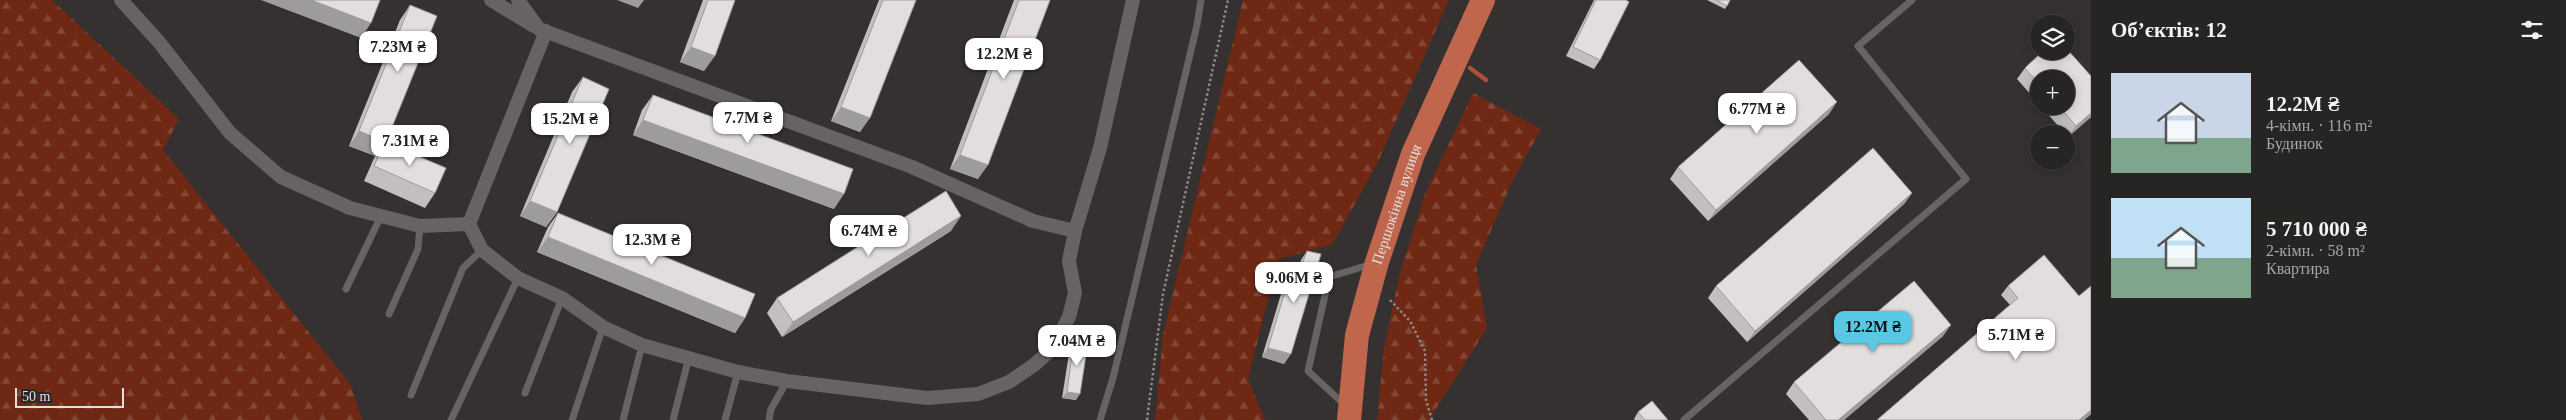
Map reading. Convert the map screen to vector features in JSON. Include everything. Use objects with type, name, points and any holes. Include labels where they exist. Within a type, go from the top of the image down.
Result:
[{"type":"highway","name":"Першокінна вулиця","points":[[1349,414],[1357,335],[1378,262],[1413,154],[1483,0]]},
{"type":"street","points":[[121,0],[159,42],[230,132],[281,177],[350,208],[420,226],[469,224]]},
{"type":"street","points":[[491,0],[543,30],[912,167],[1033,221],[1075,231]]},
{"type":"street","points":[[518,0],[543,30]]},
{"type":"street","points":[[543,30],[469,224],[482,250],[518,278],[562,298],[603,328],[642,345],[738,372],[787,381],[927,398],[978,394],[1008,382],[1034,365],[1052,349],[1069,317],[1075,293],[1070,261],[1075,231],[1100,148],[1133,0]]},
{"type":"lane","points":[[1100,420],[1117,359],[1197,25],[1201,0]]},
{"type":"lane","points":[[1684,420],[1966,179],[1858,46],[1912,0]]},
{"type":"lane","points":[[346,289],[381,216]]},
{"type":"lane","points":[[389,314],[418,250],[420,226]]},
{"type":"lane","points":[[411,395],[463,268],[482,250]]},
{"type":"lane","points":[[1349,414],[1308,370],[1329,277],[1378,262]]},
{"type":"lane","points":[[451,420],[518,278]]},
{"type":"lane","points":[[525,393],[562,298]]},
{"type":"lane","points":[[572,420],[603,328]]},
{"type":"lane","points":[[623,420],[642,345]]},
{"type":"lane","points":[[673,420],[689,357]]},
{"type":"lane","points":[[725,420],[738,372]]},
{"type":"lane","points":[[769,420],[771,409],[787,381]]},
{"type":"path","points":[[1147,420],[1163,294],[1228,0]]},
{"type":"path","points":[[1390,300],[1410,322],[1425,351],[1426,400],[1432,420]]},
{"type":"green space","points":[[0,0],[52,0],[179,119],[163,150],[351,385],[362,420],[0,420]]},
{"type":"green space","points":[[1243,0],[1449,0],[1377,164],[1332,245],[1278,259],[1248,379],[1265,420],[1155,420],[1163,335]]},
{"type":"green space","points":[[1473,93],[1541,129],[1512,182],[1476,265],[1487,328],[1429,420],[1377,420],[1384,349],[1399,276],[1425,194]]},
{"type":"building","points":[[311,0],[380,0],[371,23]]},
{"type":"building","points":[[708,0],[735,0],[715,56],[691,47]]},
{"type":"building","points":[[883,0],[916,0],[870,118],[841,107]]},
{"type":"building","points":[[1019,0],[1050,0],[988,165],[960,155]]},
{"type":"building","points":[[1596,0],[1626,0],[1629,2],[1600,60],[1573,47]]},
{"type":"building","points":[[1716,0],[1730,0],[1727,6]]},
{"type":"building","points":[[410,5],[437,16],[386,142],[359,131]]},
{"type":"building","points":[[2075,58],[2091,76],[2091,113],[2076,126],[2067,115],[2075,115],[2075,70],[2030,70],[2030,74],[2025,68],[2033,60],[2075,60]]},
{"type":"building","points":[[1799,60],[1837,102],[1716,210],[1678,167]]},
{"type":"building","points":[[583,77],[609,89],[557,212],[530,201]]},
{"type":"building","points":[[653,95],[853,169],[844,194],[643,120]]},
{"type":"building","points":[[385,142],[446,168],[435,193],[374,166]]},
{"type":"building","points":[[1873,148],[1912,193],[1755,331],[1716,286]]},
{"type":"building","points":[[946,191],[961,216],[793,322],[777,298]]},
{"type":"building","points":[[558,213],[755,294],[745,318],[548,237]]},
{"type":"building","points":[[1307,251],[1321,254],[1291,354],[1268,348],[1294,262],[1302,264]]},
{"type":"building","points":[[2044,255],[2079,296],[2091,286],[2091,410],[2079,420],[1877,420],[2018,298],[2008,286]]},
{"type":"building","points":[[1914,281],[1951,325],[1838,420],[1826,420],[1794,382]]},
{"type":"building","points":[[1074,340],[1088,342],[1080,394],[1067,392]]},
{"type":"building","points":[[1652,401],[1668,420],[1645,420],[1638,412]]},
{"type":"waterway","points":[[1470,68],[1486,80]]}]
